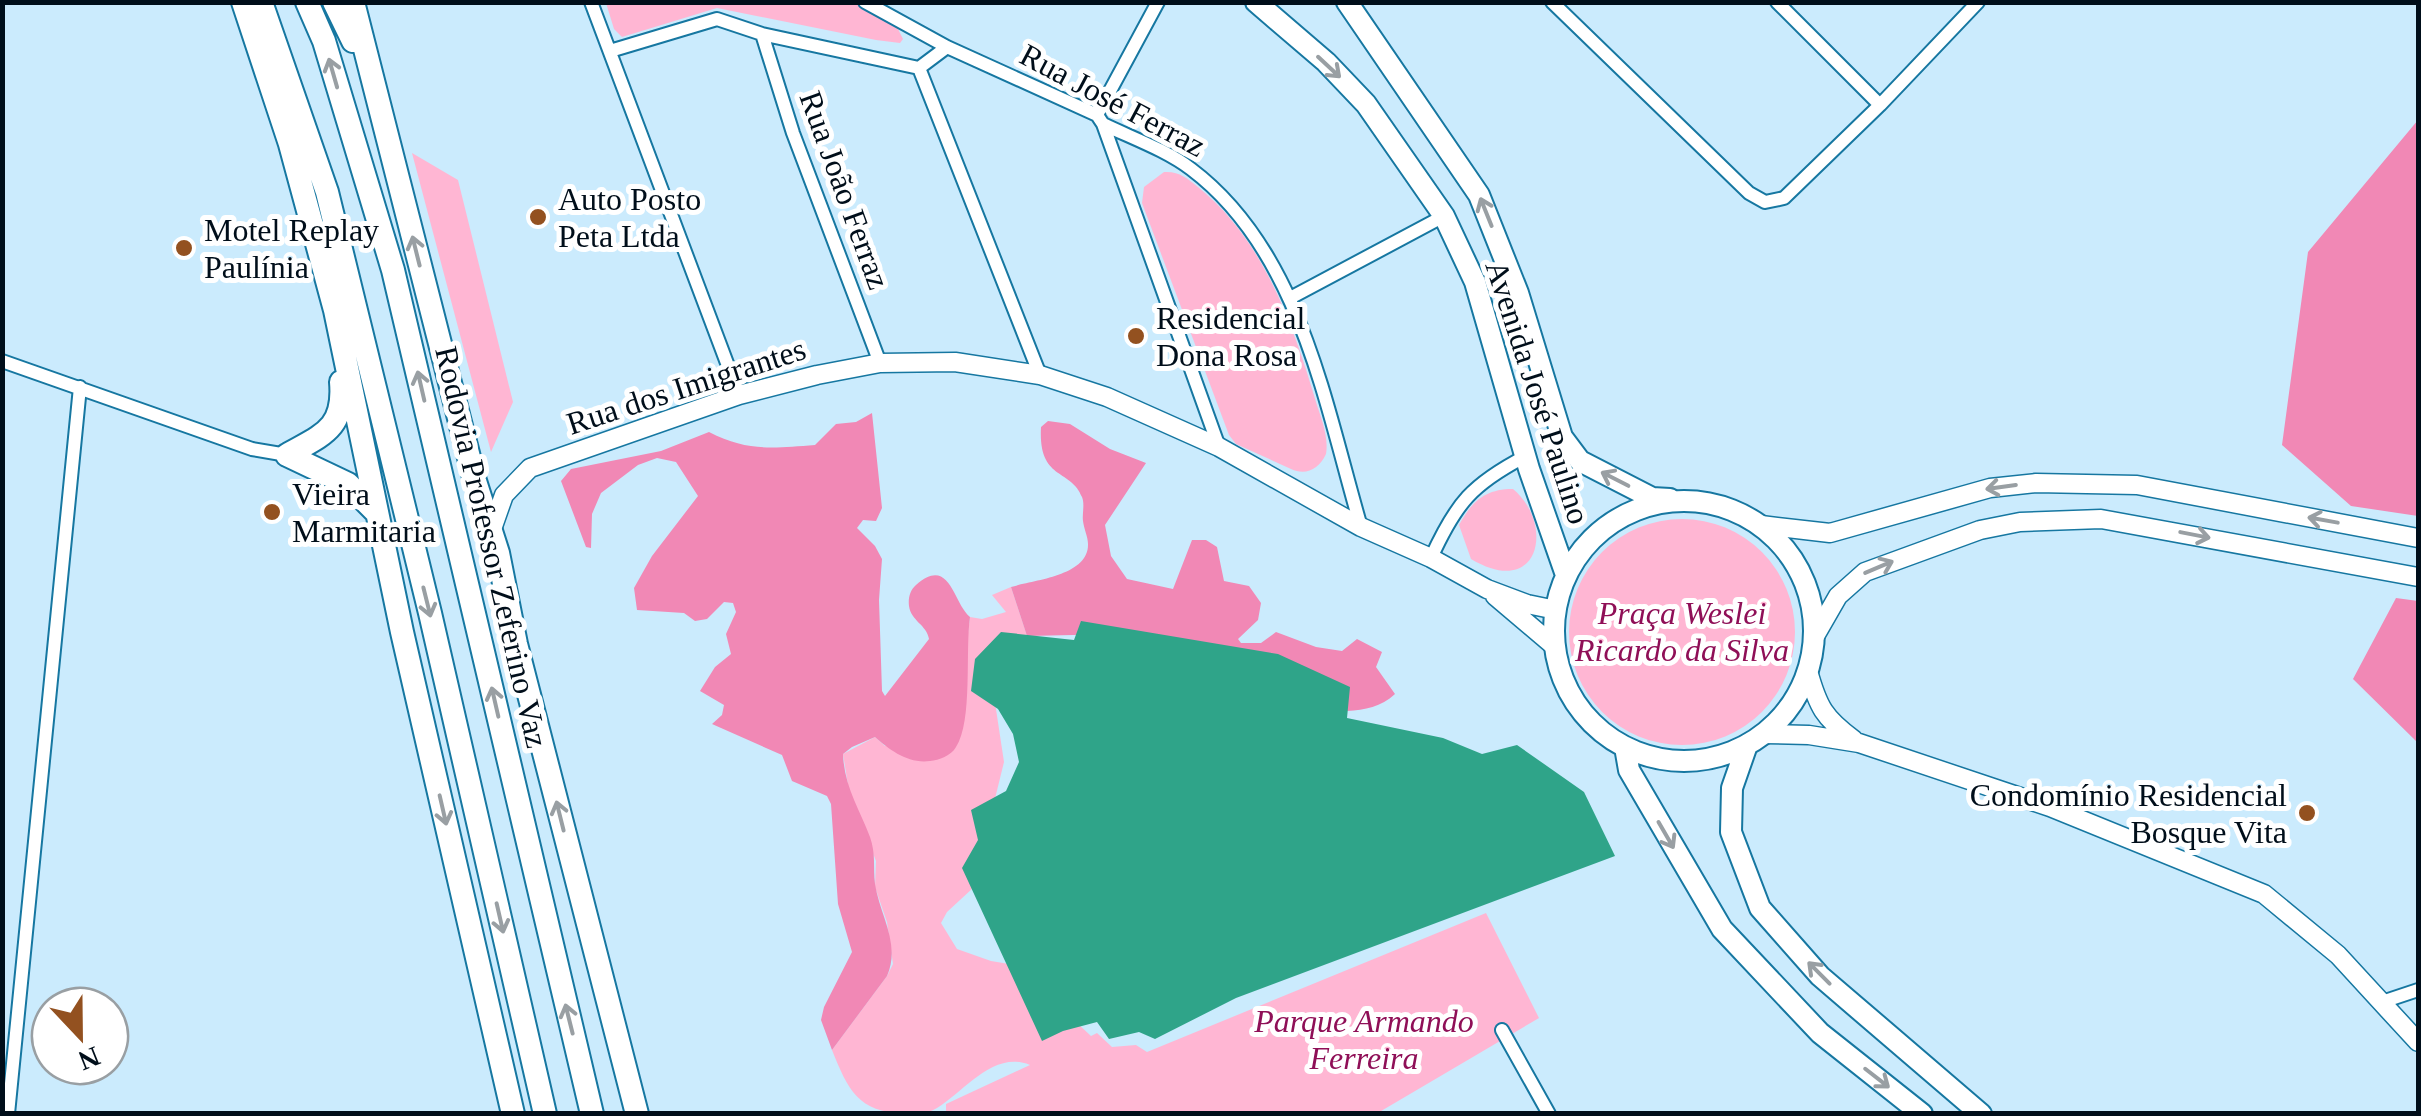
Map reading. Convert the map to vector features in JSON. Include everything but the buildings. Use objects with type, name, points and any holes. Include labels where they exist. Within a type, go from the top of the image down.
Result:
[{"type":"highway","points":[[244,2],[290,144],[335,310],[376,512],[513,1114]]},
{"type":"highway","points":[[261,2],[327,192],[430,613],[545,1114]]},
{"type":"highway","name":"Rodovia Professor Zeferino Vaz","points":[[307,2],[324,40],[393,270],[592,1114]]},
{"type":"highway","points":[[334,2],[372,80]]},
{"type":"highway","points":[[353,2],[475,481],[498,554],[516,644],[637,1114]]},
{"type":"highway","points":[[287,456],[334,426],[343,403],[335,310]]},
{"type":"highway","points":[[287,456],[348,484],[376,512]]},
{"type":"main road","name":"Avenida José Paulino","points":[[1256,2],[1326,62],[1366,104],[1444,216],[1475,282],[1566,575]]},
{"type":"main road","name":"Avenida José Paulino","points":[[1347,2],[1479,195],[1518,293],[1562,437],[1580,461],[1652,498],[1679,500]]},
{"type":"main road","points":[[1679,500],[1722,506],[1761,524],[1784,546],[1802,573],[1812,604],[1815,636],[1808,671],[1791,706],[1755,739],[1720,756],[1668,760],[1625,748],[1590,722],[1572,699],[1557,665],[1556,610],[1566,575],[1593,536],[1633,511],[1679,500]]},
{"type":"main road","points":[[1755,739],[1732,788],[1731,832],[1760,908],[1820,976],[1981,1114]]},
{"type":"main road","points":[[1625,748],[1629,770],[1722,930],[1820,1033],[1919,1109]]},
{"type":"main road","points":[[1919,1109],[1922,1092],[1934,1073]]},
{"type":"main road","points":[[1919,1109],[1952,1089]]},
{"type":"street","points":[[591,2],[739,394]]},
{"type":"street","name":"Rua José Ferraz","points":[[865,2],[947,48],[1100,119],[1188,166],[1215,188],[1239,214],[1292,297],[1362,527]]},
{"type":"street","points":[[1158,2],[1100,119],[1218,447]]},
{"type":"street","points":[[1552,2],[1749,193],[1765,202],[1784,198],[1978,2]]},
{"type":"street","points":[[1777,2],[1880,105]]},
{"type":"street","points":[[610,50],[717,19],[762,34],[919,68],[947,48]]},
{"type":"street","name":"Rua João Ferraz","points":[[762,34],[793,133],[880,363]]},
{"type":"street","points":[[919,68],[1040,376]]},
{"type":"street","points":[[1292,297],[1444,216]]},
{"type":"street","points":[[2,361],[252,448],[287,456]]},
{"type":"street","name":"Rua dos Imigrantes","points":[[491,532],[504,495],[530,468],[739,394],[817,374],[880,363],[955,362],[1040,376],[1107,397],[1218,447],[1362,527],[1487,589],[1556,610]]},
{"type":"street","points":[[8,1114],[80,387]]},
{"type":"street","points":[[1431,558],[1466,496],[1488,476],[1526,456]]},
{"type":"street","points":[[1761,524],[1830,533],[1990,488],[2092,483],[2137,486],[2418,538]]},
{"type":"street","points":[[1815,636],[1838,596],[1865,572],[1980,530],[2020,522],[2101,519],[2418,577]]},
{"type":"street","name":"Rua dos Imigrantes","points":[[1487,589],[1554,646]]},
{"type":"street","points":[[1808,671],[1816,700],[1828,720],[1859,743]]},
{"type":"street","points":[[1755,739],[1809,735],[1859,743],[2050,807],[2264,894],[2338,955],[2418,1042]]},
{"type":"street","points":[[2382,1002],[2418,990]]},
{"type":"street","points":[[1502,1030],[1549,1114]]},
{"type":"green space","points":[[606,3],[855,3],[896,25],[903,39],[900,43],[876,40],[717,8],[622,37],[614,29]]},
{"type":"green space","points":[[412,153],[458,180],[513,402],[491,452]]},
{"type":"green space","points":[[1164,172],[1186,178],[1221,208],[1258,257],[1273,285],[1297,343],[1325,434],[1326,454],[1312,470],[1291,469],[1236,444],[1229,435],[1142,203],[1144,187]]},
{"type":"green space","points":[[1513,489],[1534,520],[1534,552],[1526,564],[1513,570],[1494,569],[1471,559],[1459,525],[1480,498],[1494,491]]},
{"type":"green space","name":"Praça Weslei Ricardo da Silva","points":[[1682,519],[1725,527],[1762,552],[1787,589],[1795,632],[1787,675],[1762,712],[1725,737],[1682,745],[1639,737],[1602,712],[1577,675],[1569,632],[1577,589],[1602,552],[1639,527]]},
{"type":"green space","name":"Parque Armando Ferreira","points":[[1011,587],[1027,636],[989,663],[1004,762],[973,888],[941,923],[957,949],[1015,965],[1091,1036],[1097,1033],[1112,1047],[1136,1045],[1147,1052],[1486,913],[1539,1018],[1376,1114],[946,1113],[946,1104],[1030,1065],[1016,1062],[991,1068],[926,1112],[891,1112],[866,1104],[850,1088],[832,1050],[893,964],[887,922],[875,887],[876,861],[849,791],[843,754],[875,737],[885,746],[965,711],[970,617],[982,619],[1006,612],[992,595]]},
{"type":"shaded area","points":[[2418,120],[2418,516],[2351,506],[2282,445],[2308,252]]},
{"type":"shaded area","points":[[872,413],[882,508],[876,521],[863,520],[857,528],[882,559],[882,691],[885,696],[929,639],[910,611],[909,600],[916,585],[936,575],[949,584],[970,617],[967,703],[956,747],[941,759],[907,758],[875,737],[843,754],[849,787],[872,843],[875,884],[892,953],[887,976],[832,1050],[821,1020],[852,952],[838,904],[831,804],[827,796],[792,781],[782,755],[712,724],[722,715],[724,705],[700,691],[715,667],[731,654],[726,634],[736,612],[733,603],[724,602],[707,619],[695,621],[684,613],[637,610],[634,588],[652,556],[698,496],[676,462],[657,458],[638,465],[601,493],[592,514],[591,548],[586,547],[561,481],[571,469],[661,451],[709,432],[749,446],[815,445],[836,424],[856,422]]},
{"type":"shaded area","points":[[1048,421],[1070,424],[1110,449],[1146,463],[1105,525],[1111,556],[1127,579],[1173,589],[1192,540],[1206,540],[1217,547],[1224,581],[1249,586],[1261,603],[1258,620],[1238,639],[1241,643],[1261,643],[1276,632],[1316,647],[1342,651],[1357,639],[1382,652],[1376,667],[1395,694],[1372,707],[1347,711],[1119,634],[1027,636],[1011,587],[1070,570],[1086,555],[1088,544],[1082,497],[1045,457],[1041,427]]},
{"type":"shaded area","points":[[2396,598],[2418,601],[2418,743],[2353,679]]},
{"type":"shaded area","points":[[1081,621],[1278,654],[1350,687],[1347,718],[1443,738],[1482,754],[1517,745],[1584,792],[1615,856],[1236,998],[1155,1039],[1139,1032],[1109,1039],[1097,1022],[1042,1041],[962,868],[978,840],[971,810],[1006,791],[1019,762],[1013,734],[998,709],[971,691],[975,659],[1001,632],[1074,640]]},
{"type":"place","name":"Auto Posto Peta Ltda","points":[[538,217]]},
{"type":"place","name":"Motel Replay Paulínia","points":[[184,248]]},
{"type":"place","name":"Residencial Dona Rosa","points":[[1136,336]]},
{"type":"place","name":"Vieira Marmitaria","points":[[272,512]]},
{"type":"place","name":"Condomínio Residencial Bosque Vita","points":[[2307,813]]}]
